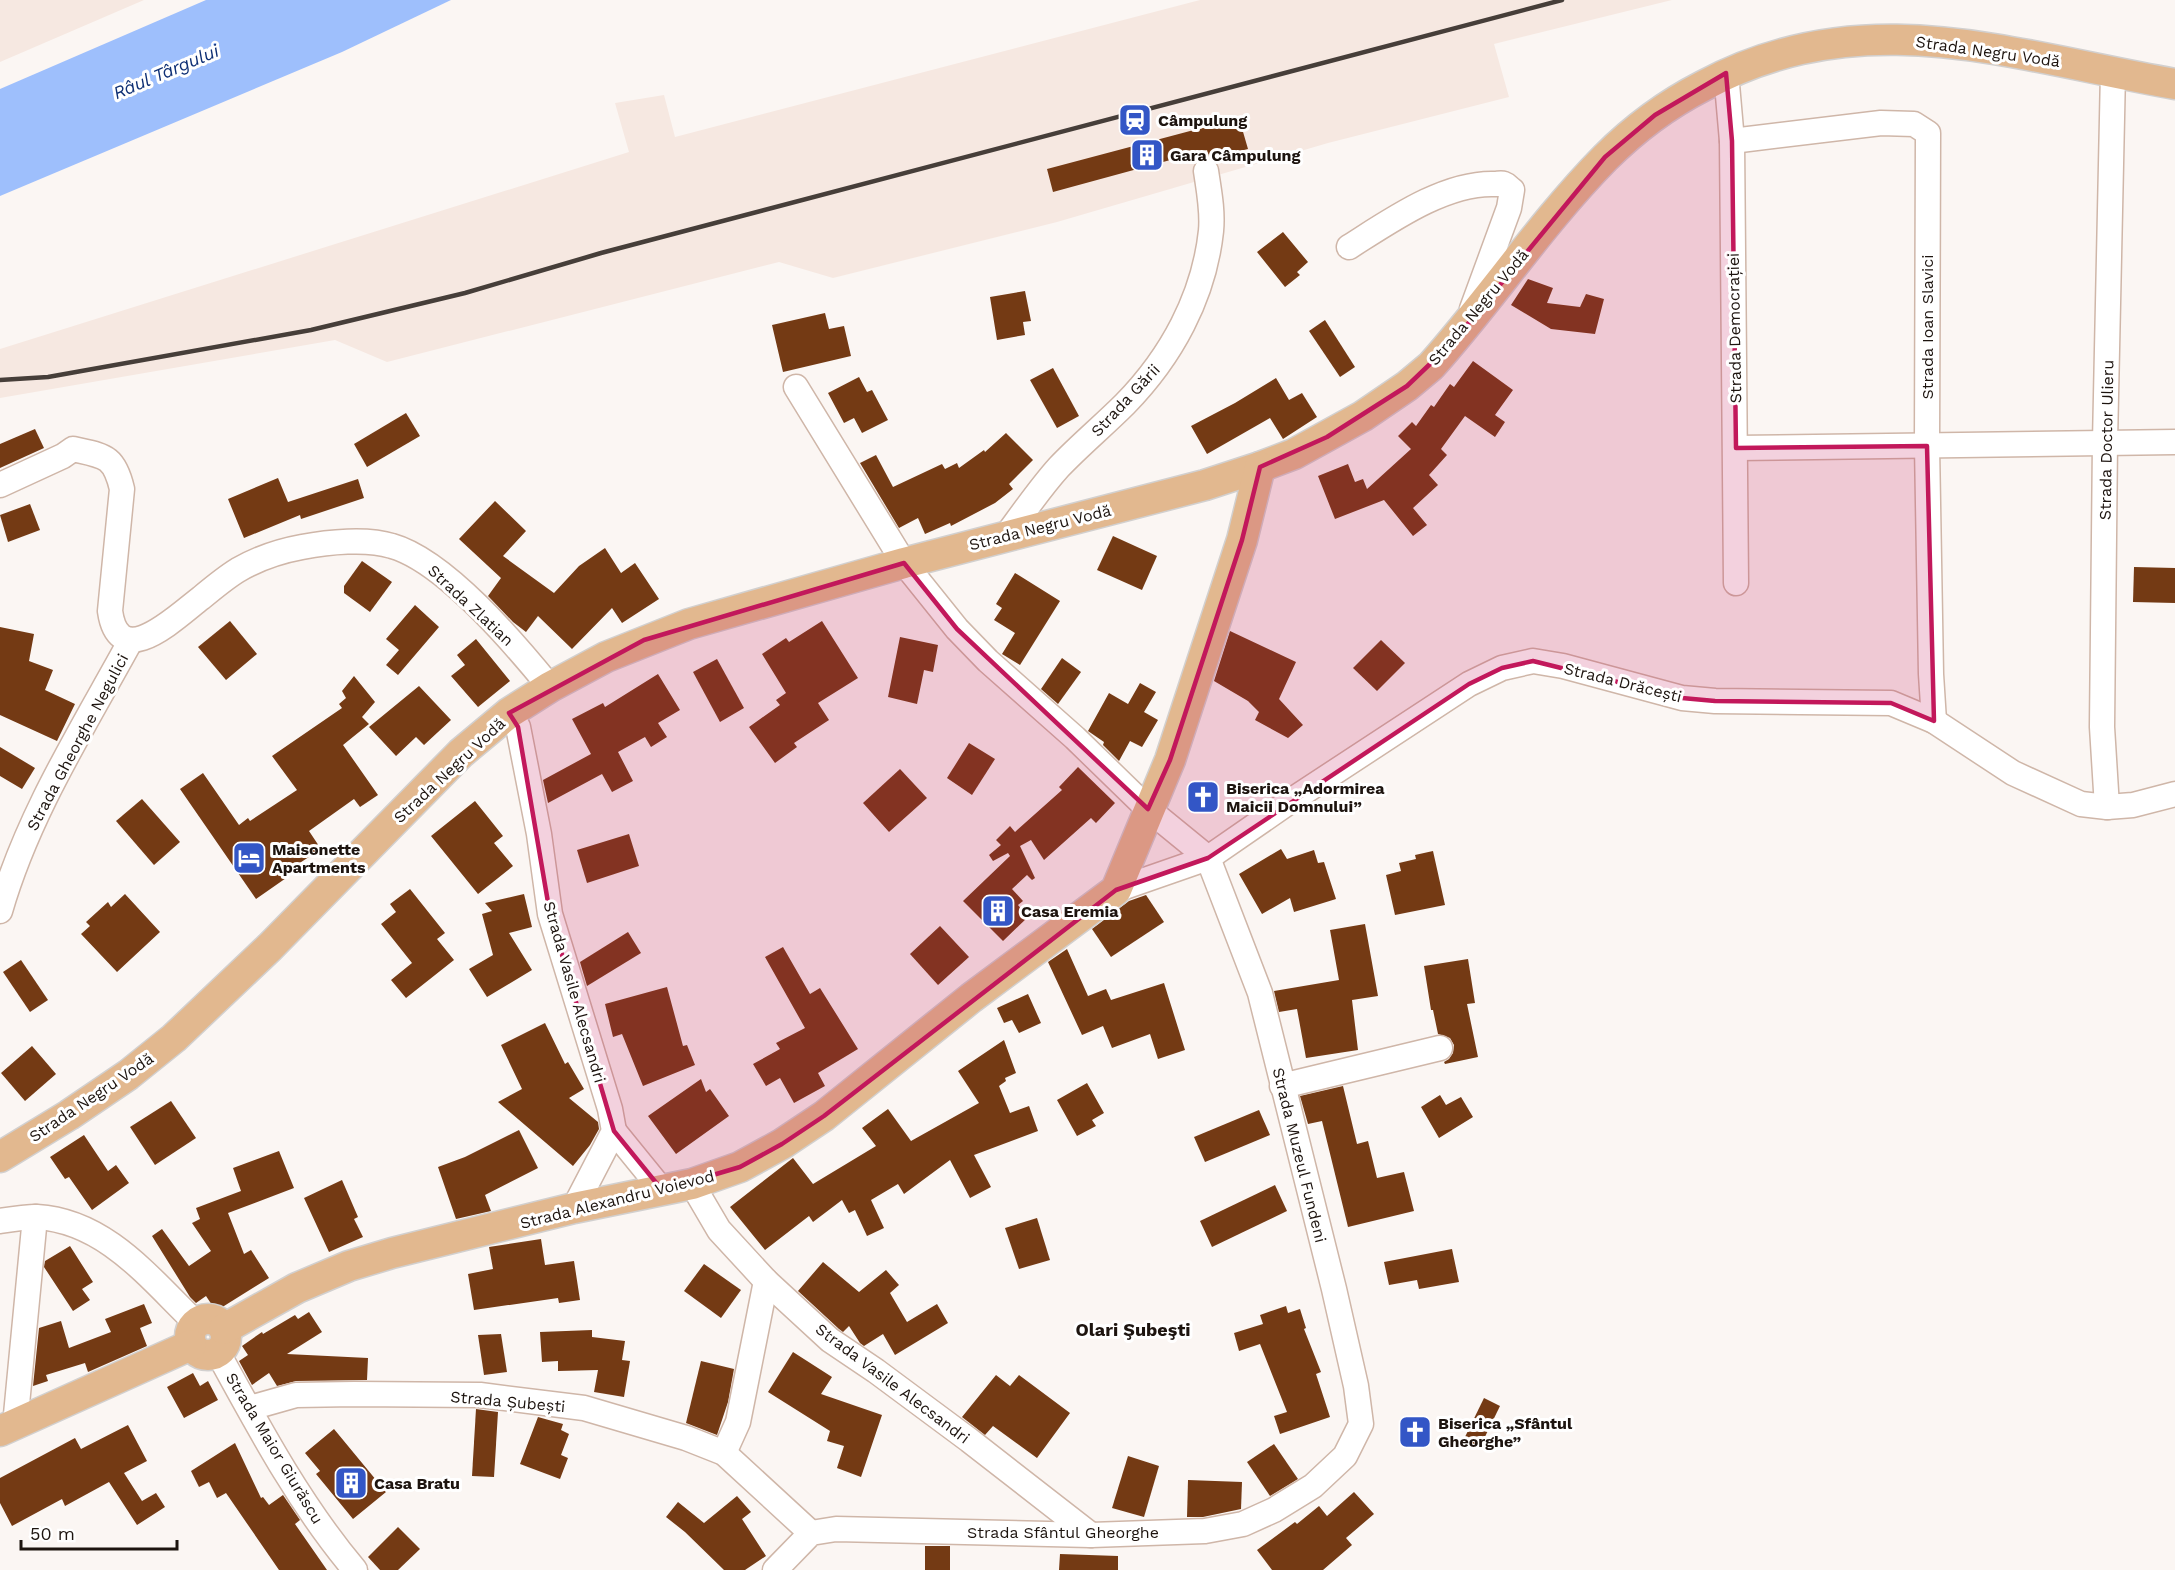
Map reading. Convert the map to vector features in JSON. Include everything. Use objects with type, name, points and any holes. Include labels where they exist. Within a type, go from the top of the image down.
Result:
[{"type":"main road","name":"Strada Negru Vodă","points":[[0,1157],[69,1115],[128,1075],[174,1038],[270,947],[461,753],[509,713],[550,687],[606,657],[680,627],[904,562],[1205,485],[1294,454],[1363,416],[1431,366],[1550,219],[1605,157],[1655,115],[1683,96],[1726,73],[1796,49],[1874,39],[1912,39],[1956,43],[2175,84]]},
{"type":"main road","points":[[1116,890],[1148,808],[1170,760],[1242,540],[1260,467]]},
{"type":"main road","name":"Strada Alexandru Voievod","points":[[8,1428],[207,1338],[297,1288],[349,1266],[392,1253],[574,1208],[692,1184],[740,1167],[824,1116],[970,998],[1116,890]]},
{"type":"street","name":"Strada Doctor Ulieru","points":[[2107,807],[2102,728],[2113,72]]},
{"type":"street","name":"Strada Democrației","points":[[1726,73],[1732,141],[1736,583]]},
{"type":"street","name":"Strada Ioan Slavici","points":[[1732,141],[1881,123],[1914,124],[1929,133],[1927,446],[1931,674],[1934,721]]},
{"type":"street","name":"Strada Gării","points":[[1006,536],[1058,468],[1127,402],[1160,364],[1180,333],[1195,296],[1205,262],[1211,229],[1206,171]]},
{"type":"street","points":[[1349,247],[1410,210],[1446,194],[1482,183],[1504,184],[1512,190],[1509,208],[1468,323]]},
{"type":"street","points":[[796,387],[904,562],[957,630],[1148,808],[1208,858]]},
{"type":"street","points":[[1736,448],[2175,442]]},
{"type":"street","name":"Strada Gheorghe Negulici","points":[[0,485],[63,456],[73,449],[107,458],[113,463],[122,489],[110,611],[113,628],[124,637],[43,801],[14,866],[0,911]]},
{"type":"street","name":"Strada Zlatian","points":[[124,637],[152,635],[171,624],[237,571],[266,557],[301,547],[352,541],[390,545],[413,554],[448,579],[520,650],[550,687]]},
{"type":"street","name":"Strada Drăcești","points":[[1116,890],[1208,858],[1299,795],[1469,684],[1502,668],[1533,661],[1563,666],[1682,698],[1715,701],[1891,703],[1934,721],[2013,773],[2081,804],[2107,807],[2133,805],[2175,794]]},
{"type":"street","name":"Strada Vasile Alecsandri","points":[[509,713],[518,727],[539,834],[550,914],[615,1131],[662,1190]]},
{"type":"street","name":"Strada Muzeul Fundeni","points":[[1208,858],[1260,993],[1356,1386],[1361,1424],[1345,1456]]},
{"type":"street","points":[[1282,1086],[1440,1047]]},
{"type":"street","points":[[574,1208],[615,1131]]},
{"type":"street","name":"Strada Vasile Alecsandri","points":[[692,1184],[719,1230],[766,1281],[830,1340],[969,1440],[1091,1535]]},
{"type":"street","points":[[8,1428],[35,1217]]},
{"type":"street","name":"Strada Maior Giurăscu","points":[[0,1221],[35,1217],[59,1220],[90,1230],[123,1251],[207,1338],[297,1491],[355,1570]]},
{"type":"street","points":[[724,1453],[738,1422],[766,1281]]},
{"type":"street","name":"Strada Șubești","points":[[250,1408],[296,1395],[354,1394],[480,1395],[584,1408],[686,1438],[724,1453],[811,1533]]},
{"type":"street","name":"Strada Sfântul Gheorghe","points":[[811,1533],[847,1529],[1091,1535],[1204,1531],[1243,1524],[1274,1510],[1313,1486],[1345,1456]]},
{"type":"street","points":[[775,1570],[811,1533]]},
{"type":"highlighted area","points":[[1726,73],[1732,141],[1736,448],[1927,446],[1934,721],[1891,703],[1715,701],[1682,698],[1533,661],[1502,668],[1469,684],[1208,858],[1116,890],[824,1116],[782,1144],[740,1167],[662,1190],[614,1131],[550,914],[518,727],[509,713],[644,640],[904,563],[957,629],[1148,809],[1170,760],[1242,540],[1260,467],[1327,437],[1407,386],[1453,342],[1605,157],[1655,115]]},
{"type":"shaded area","points":[[0,0],[144,0],[0,62]]},
{"type":"shaded area","points":[[1200,0],[1672,0],[1494,44],[1509,97],[1328,143],[1057,222],[833,278],[779,262],[387,362],[335,340],[0,398],[0,349],[629,152],[615,103],[664,95],[675,137]]},
{"type":"water","name":"Râul Târgului","points":[[206,0],[451,0],[342,52],[0,196],[0,89]]},
{"type":"building","name":"Gara Câmpulung","points":[[1239,118],[1248,149],[1212,158],[1209,157],[1207,150],[1053,192],[1047,169]]},
{"type":"building","points":[[1283,232],[1308,262],[1297,272],[1300,275],[1285,287],[1257,252]]},
{"type":"building","points":[[1528,279],[1553,288],[1547,303],[1580,307],[1586,294],[1604,299],[1595,334],[1551,329],[1511,305]]},
{"type":"building","points":[[1025,291],[1031,321],[1023,322],[1025,335],[997,340],[990,297]]},
{"type":"building","points":[[825,313],[829,329],[844,326],[851,356],[783,372],[772,325]]},
{"type":"building","points":[[1325,320],[1355,367],[1340,377],[1309,331]]},
{"type":"building","points":[[1473,361],[1513,390],[1495,415],[1505,422],[1495,437],[1465,416],[1441,449],[1447,455],[1429,475],[1438,485],[1413,508],[1427,525],[1413,536],[1384,500],[1335,519],[1318,476],[1348,464],[1355,482],[1363,479],[1367,489],[1411,449],[1398,436],[1412,422],[1416,426],[1431,405],[1434,407],[1450,384],[1454,387]]},
{"type":"building","points":[[1053,368],[1079,416],[1057,428],[1030,380]]},
{"type":"building","points":[[859,377],[867,392],[872,390],[888,420],[862,433],[854,418],[844,423],[828,393]]},
{"type":"building","points":[[1276,378],[1289,400],[1302,393],[1317,417],[1283,439],[1270,418],[1207,454],[1191,426]]},
{"type":"building","points":[[406,413],[420,436],[367,467],[354,444]]},
{"type":"building","points":[[35,429],[44,448],[0,468],[0,444]]},
{"type":"building","points":[[1006,433],[1033,460],[1009,484],[1013,489],[995,503],[951,526],[950,523],[925,534],[918,518],[899,528],[860,463],[876,455],[893,487],[942,464],[945,469],[957,463],[959,468],[984,450],[985,452]]},
{"type":"building","points":[[278,478],[288,502],[358,479],[364,498],[301,519],[300,515],[244,538],[228,499]]},
{"type":"building","points":[[495,501],[526,531],[503,556],[554,593],[579,566],[605,548],[621,573],[635,563],[659,599],[622,623],[612,608],[572,649],[538,616],[526,632],[488,596],[501,578],[459,539]]},
{"type":"building","points":[[30,504],[40,530],[8,542],[0,515]]},
{"type":"building","points":[[1113,536],[1157,556],[1142,590],[1097,570]]},
{"type":"building","points":[[362,561],[392,582],[370,612],[344,593],[344,586]]},
{"type":"building","points":[[2134,567],[2175,568],[2175,603],[2133,602]]},
{"type":"building","points":[[1015,573],[1060,601],[1020,665],[1002,654],[1015,633],[994,620],[1002,608],[996,604]]},
{"type":"building","points":[[415,605],[439,627],[398,675],[386,665],[399,650],[386,639]]},
{"type":"building","points":[[230,621],[257,654],[226,680],[198,647]]},
{"type":"building","points":[[822,621],[858,678],[818,703],[829,720],[794,743],[797,747],[775,763],[749,727],[780,705],[776,700],[786,693],[762,654],[786,638],[789,642]]},
{"type":"building","points":[[0,627],[34,634],[29,661],[53,670],[45,690],[75,704],[57,741],[0,715]]},
{"type":"building","points":[[1230,631],[1296,662],[1279,699],[1303,725],[1288,738],[1255,720],[1259,712],[1248,701],[1214,681]]},
{"type":"building","points":[[900,637],[938,645],[933,672],[924,670],[917,704],[888,697]]},
{"type":"building","points":[[476,639],[510,681],[478,707],[451,676],[465,665],[457,655]]},
{"type":"building","points":[[1381,640],[1405,663],[1377,691],[1353,668]]},
{"type":"building","points":[[1062,658],[1081,672],[1058,704],[1041,689]]},
{"type":"building","points":[[717,659],[744,708],[720,722],[693,672]]},
{"type":"building","points":[[658,674],[680,710],[658,723],[667,737],[651,747],[645,737],[618,752],[633,781],[612,792],[602,774],[548,803],[543,780],[591,754],[572,719],[603,703],[605,707]]},
{"type":"building","points":[[354,676],[375,702],[362,717],[369,724],[343,745],[378,795],[360,807],[354,799],[309,831],[321,849],[286,872],[289,876],[256,899],[180,789],[203,773],[239,825],[248,818],[250,821],[297,790],[272,756],[342,708],[339,704],[346,698],[342,691]]},
{"type":"building","points":[[1140,683],[1156,692],[1144,712],[1158,720],[1142,747],[1130,741],[1119,761],[1103,745],[1104,742],[1088,731],[1109,693],[1128,704]]},
{"type":"building","points":[[419,686],[451,720],[424,745],[416,737],[396,756],[369,727]]},
{"type":"building","points":[[969,743],[995,759],[972,795],[947,778]]},
{"type":"building","points":[[0,747],[35,768],[22,789],[0,776]]},
{"type":"building","points":[[1078,767],[1115,803],[1096,823],[1091,818],[1044,860],[1031,840],[1020,846],[1035,878],[1032,880],[1027,875],[1012,889],[1023,901],[1018,905],[1028,917],[1003,941],[963,901],[1010,856],[1008,853],[993,861],[989,855],[1001,845],[996,840],[1010,826],[1015,832],[1062,790],[1059,787]]},
{"type":"building","points":[[900,769],[927,798],[889,832],[863,803]]},
{"type":"building","points":[[142,799],[180,842],[154,865],[116,821]]},
{"type":"building","points":[[475,801],[503,836],[494,843],[513,866],[478,894],[431,836]]},
{"type":"building","points":[[629,834],[639,866],[587,883],[577,850]]},
{"type":"building","points":[[1281,849],[1287,859],[1314,850],[1318,863],[1324,862],[1336,899],[1294,912],[1290,898],[1262,914],[1239,874]]},
{"type":"building","points":[[1433,851],[1445,905],[1395,915],[1386,875],[1401,871],[1399,863],[1416,859],[1415,855]]},
{"type":"building","points":[[410,889],[445,933],[437,939],[454,960],[406,998],[391,980],[412,963],[381,924],[396,912],[390,904]]},
{"type":"building","points":[[125,894],[160,932],[117,972],[81,934],[90,926],[86,922],[108,902],[111,907]]},
{"type":"building","points":[[524,894],[532,927],[509,933],[532,970],[487,997],[469,969],[493,955],[482,914],[492,911],[485,903]]},
{"type":"building","points":[[1146,895],[1164,922],[1111,957],[1092,929],[1129,901]]},
{"type":"building","points":[[1365,924],[1378,996],[1352,1000],[1358,1050],[1306,1058],[1297,1009],[1279,1012],[1274,991],[1339,980],[1330,930]]},
{"type":"building","points":[[940,926],[969,957],[938,985],[910,954]]},
{"type":"building","points":[[628,932],[641,953],[587,986],[580,962]]},
{"type":"building","points":[[783,947],[810,994],[820,988],[858,1049],[818,1073],[825,1086],[794,1103],[780,1078],[766,1086],[753,1064],[780,1049],[776,1043],[805,1028],[765,957]]},
{"type":"building","points":[[1067,949],[1088,996],[1106,989],[1111,1000],[1164,983],[1185,1050],[1158,1059],[1150,1034],[1112,1048],[1103,1026],[1082,1035],[1048,962]]},
{"type":"building","points":[[1468,959],[1475,1003],[1467,1004],[1478,1057],[1445,1064],[1444,1062],[1453,1053],[1454,1045],[1450,1038],[1438,1034],[1433,1010],[1431,1010],[1424,966]]},
{"type":"building","points":[[21,960],[48,1000],[30,1012],[3,972]]},
{"type":"building","points":[[667,987],[683,1046],[687,1045],[695,1065],[643,1086],[622,1034],[613,1037],[605,1004]]},
{"type":"building","points":[[1028,994],[1041,1023],[1019,1033],[1012,1020],[1004,1023],[997,1008]]},
{"type":"building","points":[[545,1023],[565,1064],[568,1062],[584,1089],[569,1098],[598,1122],[599,1129],[590,1145],[573,1166],[498,1102],[522,1089],[501,1045]]},
{"type":"building","points":[[1004,1040],[1016,1073],[1005,1078],[1006,1081],[999,1086],[1010,1113],[1029,1106],[1038,1131],[974,1155],[991,1187],[970,1198],[950,1160],[904,1194],[898,1184],[871,1200],[884,1228],[867,1236],[855,1210],[849,1213],[842,1200],[813,1222],[809,1216],[765,1250],[730,1207],[793,1158],[813,1184],[876,1146],[862,1128],[888,1109],[911,1141],[979,1103],[958,1071]]},
{"type":"building","points":[[32,1046],[56,1074],[25,1101],[1,1073]]},
{"type":"building","points":[[701,1079],[706,1092],[710,1089],[729,1116],[676,1154],[648,1116]]},
{"type":"building","points":[[1087,1083],[1104,1113],[1092,1120],[1096,1126],[1077,1136],[1057,1100]]},
{"type":"building","points":[[1343,1086],[1357,1144],[1368,1141],[1377,1178],[1404,1172],[1414,1211],[1348,1227],[1322,1121],[1308,1124],[1300,1096]]},
{"type":"building","points":[[1440,1095],[1446,1105],[1461,1097],[1473,1117],[1439,1138],[1421,1107]]},
{"type":"building","points":[[171,1101],[196,1138],[155,1165],[130,1127]]},
{"type":"building","points":[[1259,1110],[1270,1135],[1205,1162],[1194,1137]]},
{"type":"building","points":[[519,1130],[538,1168],[485,1195],[491,1211],[456,1219],[438,1167],[465,1157]]},
{"type":"building","points":[[84,1135],[108,1171],[116,1165],[129,1183],[92,1210],[69,1177],[65,1179],[50,1157]]},
{"type":"building","points":[[279,1151],[294,1188],[228,1213],[244,1254],[251,1250],[269,1278],[216,1311],[206,1296],[196,1303],[152,1236],[162,1229],[189,1266],[211,1251],[192,1223],[200,1219],[196,1208],[241,1191],[233,1168]]},
{"type":"building","points":[[342,1180],[358,1217],[354,1219],[363,1237],[329,1252],[304,1198]]},
{"type":"building","points":[[1275,1185],[1287,1211],[1212,1247],[1200,1221]]},
{"type":"building","points":[[1037,1218],[1050,1260],[1019,1269],[1005,1228]]},
{"type":"building","points":[[541,1239],[545,1265],[574,1261],[580,1300],[559,1303],[558,1298],[474,1310],[468,1274],[493,1269],[489,1247]]},
{"type":"building","points":[[70,1246],[93,1282],[82,1289],[90,1300],[73,1311],[44,1267],[45,1261]]},
{"type":"building","points":[[1452,1249],[1459,1282],[1419,1289],[1417,1280],[1389,1285],[1384,1262]]},
{"type":"building","points":[[823,1262],[859,1292],[886,1270],[899,1285],[890,1293],[907,1322],[937,1304],[948,1323],[895,1355],[883,1334],[864,1346],[849,1326],[843,1332],[798,1291]]},
{"type":"building","points":[[704,1264],[741,1290],[721,1318],[684,1291]]},
{"type":"building","points":[[144,1304],[152,1323],[140,1328],[147,1346],[88,1372],[85,1363],[46,1375],[48,1381],[33,1386],[39,1328],[61,1321],[69,1348],[111,1332],[105,1319]]},
{"type":"building","points":[[1286,1306],[1288,1313],[1300,1309],[1306,1328],[1304,1329],[1321,1372],[1316,1374],[1330,1417],[1280,1434],[1274,1416],[1287,1412],[1260,1344],[1239,1351],[1234,1333],[1263,1324],[1260,1315]]},
{"type":"building","points":[[309,1312],[322,1332],[287,1354],[368,1358],[367,1380],[296,1381],[277,1386],[269,1373],[252,1385],[239,1361],[248,1355],[242,1346],[262,1332],[263,1334],[295,1315],[298,1319]]},
{"type":"building","points":[[592,1330],[592,1337],[625,1341],[622,1360],[630,1361],[624,1397],[594,1392],[598,1370],[558,1371],[558,1361],[542,1362],[540,1332]]},
{"type":"building","points":[[501,1334],[507,1372],[484,1375],[478,1335]]},
{"type":"building","points":[[793,1352],[832,1377],[821,1394],[882,1415],[861,1477],[837,1468],[844,1446],[827,1441],[830,1431],[768,1392]]},
{"type":"building","points":[[701,1361],[734,1369],[728,1402],[717,1435],[686,1423]]},
{"type":"building","points":[[193,1373],[200,1386],[208,1381],[218,1400],[184,1418],[167,1387]]},
{"type":"building","points":[[996,1375],[1010,1386],[1019,1375],[1070,1413],[1037,1458],[993,1426],[985,1435],[962,1417]]},
{"type":"building","points":[[1484,1398],[1500,1406],[1480,1447],[1464,1439]]},
{"type":"building","points":[[476,1409],[498,1412],[494,1477],[472,1476]]},
{"type":"building","points":[[538,1417],[563,1424],[561,1430],[569,1434],[561,1455],[568,1458],[560,1479],[520,1464]]},
{"type":"building","points":[[128,1425],[147,1461],[124,1473],[142,1501],[156,1493],[165,1507],[137,1525],[109,1482],[65,1506],[62,1499],[12,1526],[0,1503],[0,1478],[75,1438],[81,1449]]},
{"type":"building","name":"Casa Bratu","points":[[334,1429],[386,1492],[353,1519],[316,1474],[320,1471],[305,1453]]},
{"type":"building","points":[[235,1443],[261,1498],[263,1497],[269,1505],[283,1495],[300,1520],[295,1524],[327,1570],[279,1570],[226,1493],[217,1498],[209,1482],[199,1487],[191,1471]]},
{"type":"building","points":[[1274,1444],[1298,1479],[1270,1496],[1247,1462]]},
{"type":"building","points":[[1128,1456],[1159,1466],[1144,1517],[1112,1508]]},
{"type":"building","points":[[1188,1480],[1242,1482],[1241,1509],[1203,1517],[1187,1517]]},
{"type":"building","points":[[1354,1492],[1374,1514],[1346,1538],[1352,1545],[1323,1570],[1272,1570],[1257,1550],[1295,1522],[1297,1524],[1319,1506],[1327,1516]]},
{"type":"building","points":[[737,1496],[751,1512],[742,1519],[766,1556],[745,1570],[724,1570],[666,1517],[678,1502],[704,1523]]},
{"type":"building","points":[[398,1527],[420,1549],[398,1570],[380,1570],[368,1557]]},
{"type":"building","points":[[925,1546],[950,1546],[950,1570],[925,1570]]},
{"type":"building","points":[[1060,1554],[1118,1556],[1118,1570],[1059,1570]]},
{"type":"railway","points":[[0,380],[48,377],[311,330],[465,293],[601,253],[1562,0]]},
{"type":"place","name":"Câmpulung","points":[[1135,120]]},
{"type":"place","name":"Gara Câmpulung","points":[[1147,155]]},
{"type":"place","name":"Biserica „Adormirea Maicii Domnului”","points":[[1203,797]]},
{"type":"place","name":"Maisonette Apartments","points":[[249,858]]},
{"type":"place","name":"Casa Eremia","points":[[998,911]]},
{"type":"place","name":"Biserica „Sfântul Gheorghe”","points":[[1415,1432]]},
{"type":"place","name":"Casa Bratu","points":[[351,1483]]},
{"type":"district","name":"Olari Şubeşti","points":[[1133,1330]]}]
